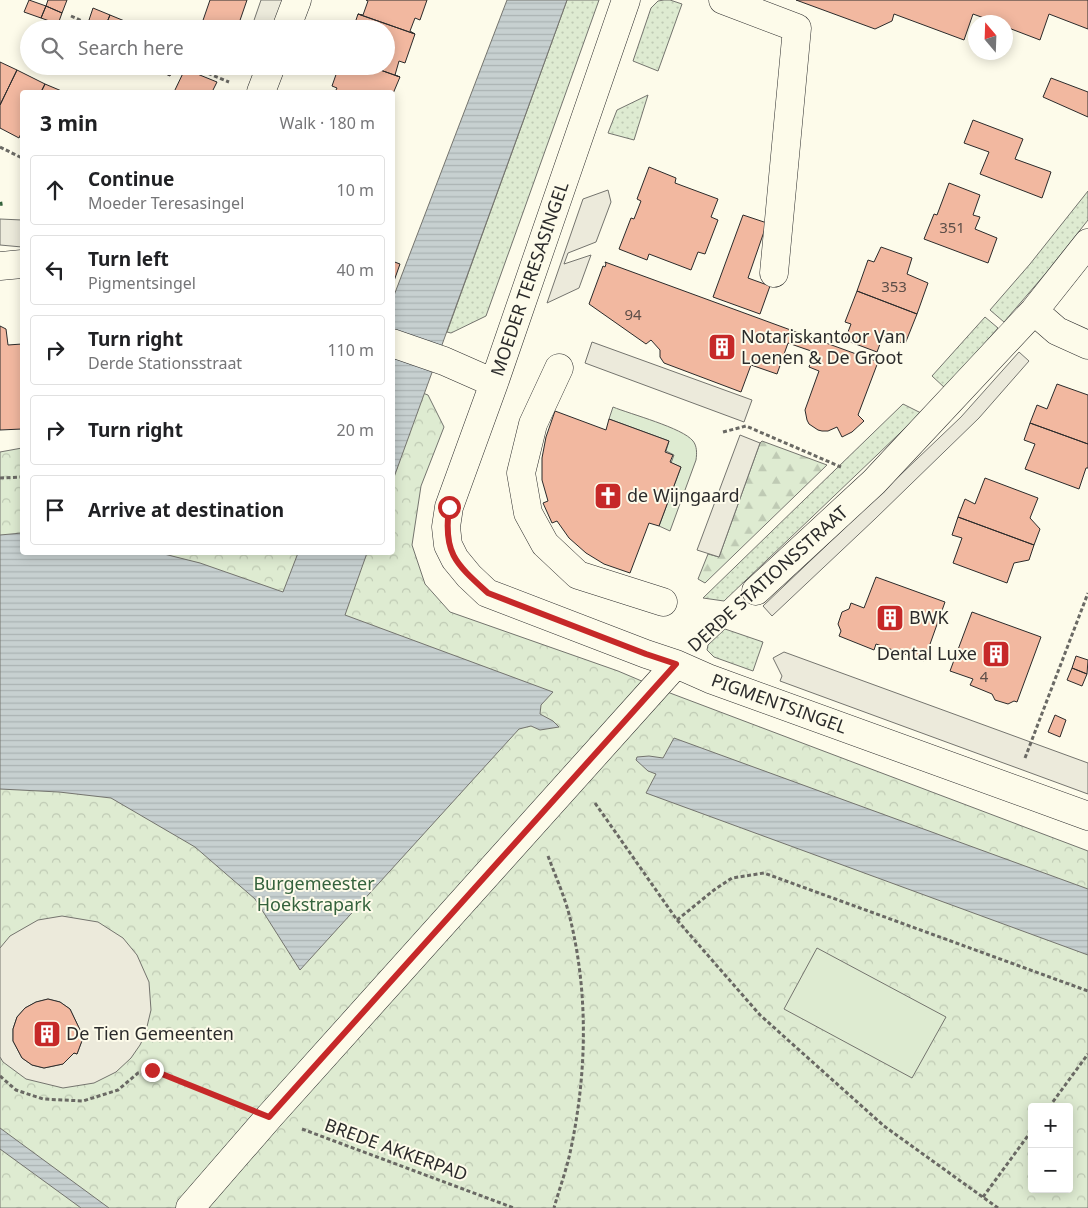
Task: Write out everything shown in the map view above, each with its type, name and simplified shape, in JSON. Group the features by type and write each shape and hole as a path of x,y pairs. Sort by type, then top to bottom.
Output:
{"street":[{"path":"289,20 297,0"},
{"name":"MOEDER TERESASINGEL","path":"455,559 448,545 446,527 449,507 494,383 626,0"},
{"path":"723,0 796,28 774,273"},
{"path":"248,89 262,75"},
{"name":"DERDE STATIONSSTRAAT","path":"756,591 874,482 1034,311 1088,243"},
{"path":"0,266 20,264"},
{"path":"1034,311 1057,331 1088,344"},
{"path":"395,344 444,361 494,383"},
{"path":"559,368 533,424 521,473 528,513 545,544 578,575 663,602"},
{"name":"PIGMENTSINGEL","path":"455,559 469,576 488,593 676,664 710,679 1088,816"},
{"name":"DERDE STATIONSSTRAAT","path":"190,1208 269,1117 676,664"}],"path":[{"path":"71,16 80,20"},
{"path":"213,75 248,89"},
{"path":"0,147 20,157"},
{"path":"723,432 746,426 874,482"},
{"path":"0,478 20,477"},
{"name":"DERDE STATIONSSTRAAT","path":"676,664 692,645 743,597 756,591"},
{"path":"1013,789 1088,592"},
{"path":"576,776 677,920 760,1015 884,1126 998,1208"},
{"path":"536,820 569,914 581,991 584,1044 580,1094 570,1154 554,1208"},
{"path":"677,920 732,878 764,874 1088,990"},
{"path":"1052,1103 1088,1054"},
{"name":"BREDE AKKERPAD","path":"0,1076 16,1090 43,1099 83,1101 118,1090 138,1073 152,1070 269,1117 514,1208"},
{"path":"982,1197 1028,1135"}],"green space":[{"path":"567,0 599,0 486,316 451,333 447,332"},
{"path":"664,0 682,4 658,71 633,61 651,8 658,1"},
{"path":"648,95 634,140 608,133 617,110"},
{"path":"1088,191 1088,220 1004,322 990,310 1030,264"},
{"path":"985,317 998,328 945,388 932,376"},
{"name":"Burgemeester Hoekstrapark","path":"395,383 428,395 444,427 421,486 412,545 425,584 450,612 618,671 670,693 1088,851 1088,1208 0,1208 0,452 20,448 20,555 395,555"},
{"path":"903,404 921,413 724,601 703,598"},
{"path":"613,407 679,431 694,443 696,460 670,531 659,526 681,467 671,463 674,455 666,451 669,441 609,419"},
{"path":"762,441 827,465 705,583 698,579 708,554 719,557"},
{"path":"725,629 763,642 753,671 714,657 707,650 708,645"},
{"path":"817,948 946,1017 912,1078 784,1009"}],"shaded area":[{"path":"261,0 286,0 279,20 254,20"},
{"path":"507,0 567,0 395,474 395,293"},
{"path":"608,190 611,202 596,242 568,253 564,264 591,255 579,288 547,303 583,199"},
{"path":"0,219 20,220 20,247 0,245"},
{"path":"592,342 752,400 744,422 585,363"},
{"path":"1019,352 1029,361 979,418 772,616 763,606 961,417"},
{"path":"740,435 760,443 719,557 697,550"},
{"path":"20,533 20,555 168,555 200,563 283,592 297,555 366,555 345,615 553,692 541,705 540,714 553,721 559,727 540,730 531,726 519,729 300,970 255,899 195,847 111,798 59,792 0,789 0,535"},
{"path":"784,652 1088,763 1088,794 780,681 782,676 773,658"},
{"path":"674,738 1088,889 1088,955 646,793 656,774 648,771 636,760 637,757 663,758"},
{"path":"62,916 98,922 123,938 137,955 149,982 151,1010 145,1035 140,1045 131,1058 116,1072 94,1083 63,1088 26,1079 3,1062 0,1057 0,948 10,936 38,920","holes":["48,999 60,1002 70,1009 81,1032 80,1036 83,1038 77,1054 74,1053 63,1064 44,1068 32,1065 22,1058 13,1041 13,1029 17,1017 25,1008 36,1002"]},
{"path":"0,1128 109,1208 81,1208 0,1149"}],"building":[{"path":"29,0 46,6 41,18 24,12"},
{"path":"48,0 67,0 62,13 46,6"},
{"path":"210,0 247,0 240,20 203,20"},
{"path":"366,0 427,0 420,20 415,18 410,31 415,34 395,27 395,20 375,20 358,14 363,15 368,1"},
{"path":"796,0 1088,0 1088,29 1049,14 1040,40 1013,30 1013,15 968,15 968,28 964,40 894,14 892,21 875,29"},
{"path":"46,6 62,13 59,20 41,18"},
{"path":"93,8 110,15 108,20 89,20"},
{"path":"358,14 375,20 356,20"},
{"path":"110,15 122,20 108,20"},
{"path":"395,27 415,34 405,63 399,61 395,75"},
{"path":"0,62 17,70 0,105"},
{"path":"17,70 20,72 20,75 27,75 45,84 42,90 20,90 19,138 0,128 0,105"},
{"path":"182,75 200,75 217,82 213,90 175,90"},
{"path":"336,75 394,75 400,77 395,90 336,90 337,88 332,86"},
{"path":"1051,78 1088,92 1088,117 1043,97"},
{"path":"45,84 59,90 42,90"},
{"path":"973,120 1023,139 1015,159 1051,172 1042,198 980,174 989,152 964,143"},
{"path":"649,167 676,178 675,183 718,199 711,217 718,220 705,254 698,252 691,270 649,254 647,260 619,249 631,218 634,219 641,201 637,199"},
{"path":"949,183 980,195 973,215 980,217 975,229 997,238 988,263 924,239 934,214 937,215"},
{"path":"743,215 767,223 748,278 770,286 760,314 713,297"},
{"path":"881,247 912,258 907,274 928,283 917,314 857,291 868,260 874,262"},
{"path":"395,262 400,264 395,278"},
{"name":"Notariskantoor Van Loenen & De Groot","path":"605,262 878,362 858,415 864,421 852,432 842,437 837,427 828,431 822,431 809,424 805,410 819,371 809,367 814,352 788,343 777,374 751,365 741,392 664,363 660,357 660,350 651,340 646,344 589,304 603,266 605,267"},
{"path":"857,291 917,314 905,344 883,336 877,352 845,340 851,324 845,322"},
{"path":"0,326 6,329 8,345 20,344 20,429 0,430"},
{"path":"1057,384 1088,395 1088,444 1030,423 1037,405 1047,409"},
{"name":"de Wijngaard","path":"555,411 606,430 609,419 669,441 665,452 673,455 670,462 681,467 659,526 649,523 630,573 604,564 586,553 569,538 557,521 552,523 543,503 548,501 542,480 542,458 546,437"},
{"path":"1030,423 1088,444 1088,468 1086,468 1079,489 1025,469 1035,444 1024,440"},
{"path":"985,478 1038,498 1030,518 1040,529 1034,545 958,517 965,499 975,504"},
{"path":"958,517 1034,545 1029,560 1014,563 1007,583 953,563 962,538 952,535"},
{"name":"BWK","path":"876,577 945,602 924,661 876,644 874,650 839,636 841,631 838,624 842,612 849,609 851,603 864,608"},
{"name":"Dental Luxe","path":"972,612 1041,637 1017,702 1014,701 1008,704 995,700 992,694 970,685 973,679 950,671"},
{"path":"1076,656 1088,660 1087,674 1072,668"},
{"path":"1072,668 1087,674 1082,686 1067,680"},
{"path":"1055,715 1066,720 1060,737 1048,732"},
{"name":"De Tien Gemeenten","path":"48,999 60,1002 70,1009 81,1032 80,1036 83,1038 77,1054 74,1053 63,1064 44,1068 32,1065 22,1058 13,1041 13,1029 17,1017 25,1008 36,1002"}],"hedge":[{"path":"0,204 6,203"}],"place":[{"name":"Notariskantoor Van Loenen & De Groot","path":"722,347"},
{"name":"de Wijngaard","path":"608,496"},
{"name":"BWK","path":"890,618"},
{"name":"Dental Luxe","path":"996,654"},
{"name":"De Tien Gemeenten","path":"47,1034"}],"route":[{"path":"152,1070 269,1117 676,664 488,593 469,576 455,559 448,545 446,527 449,507"}]}
